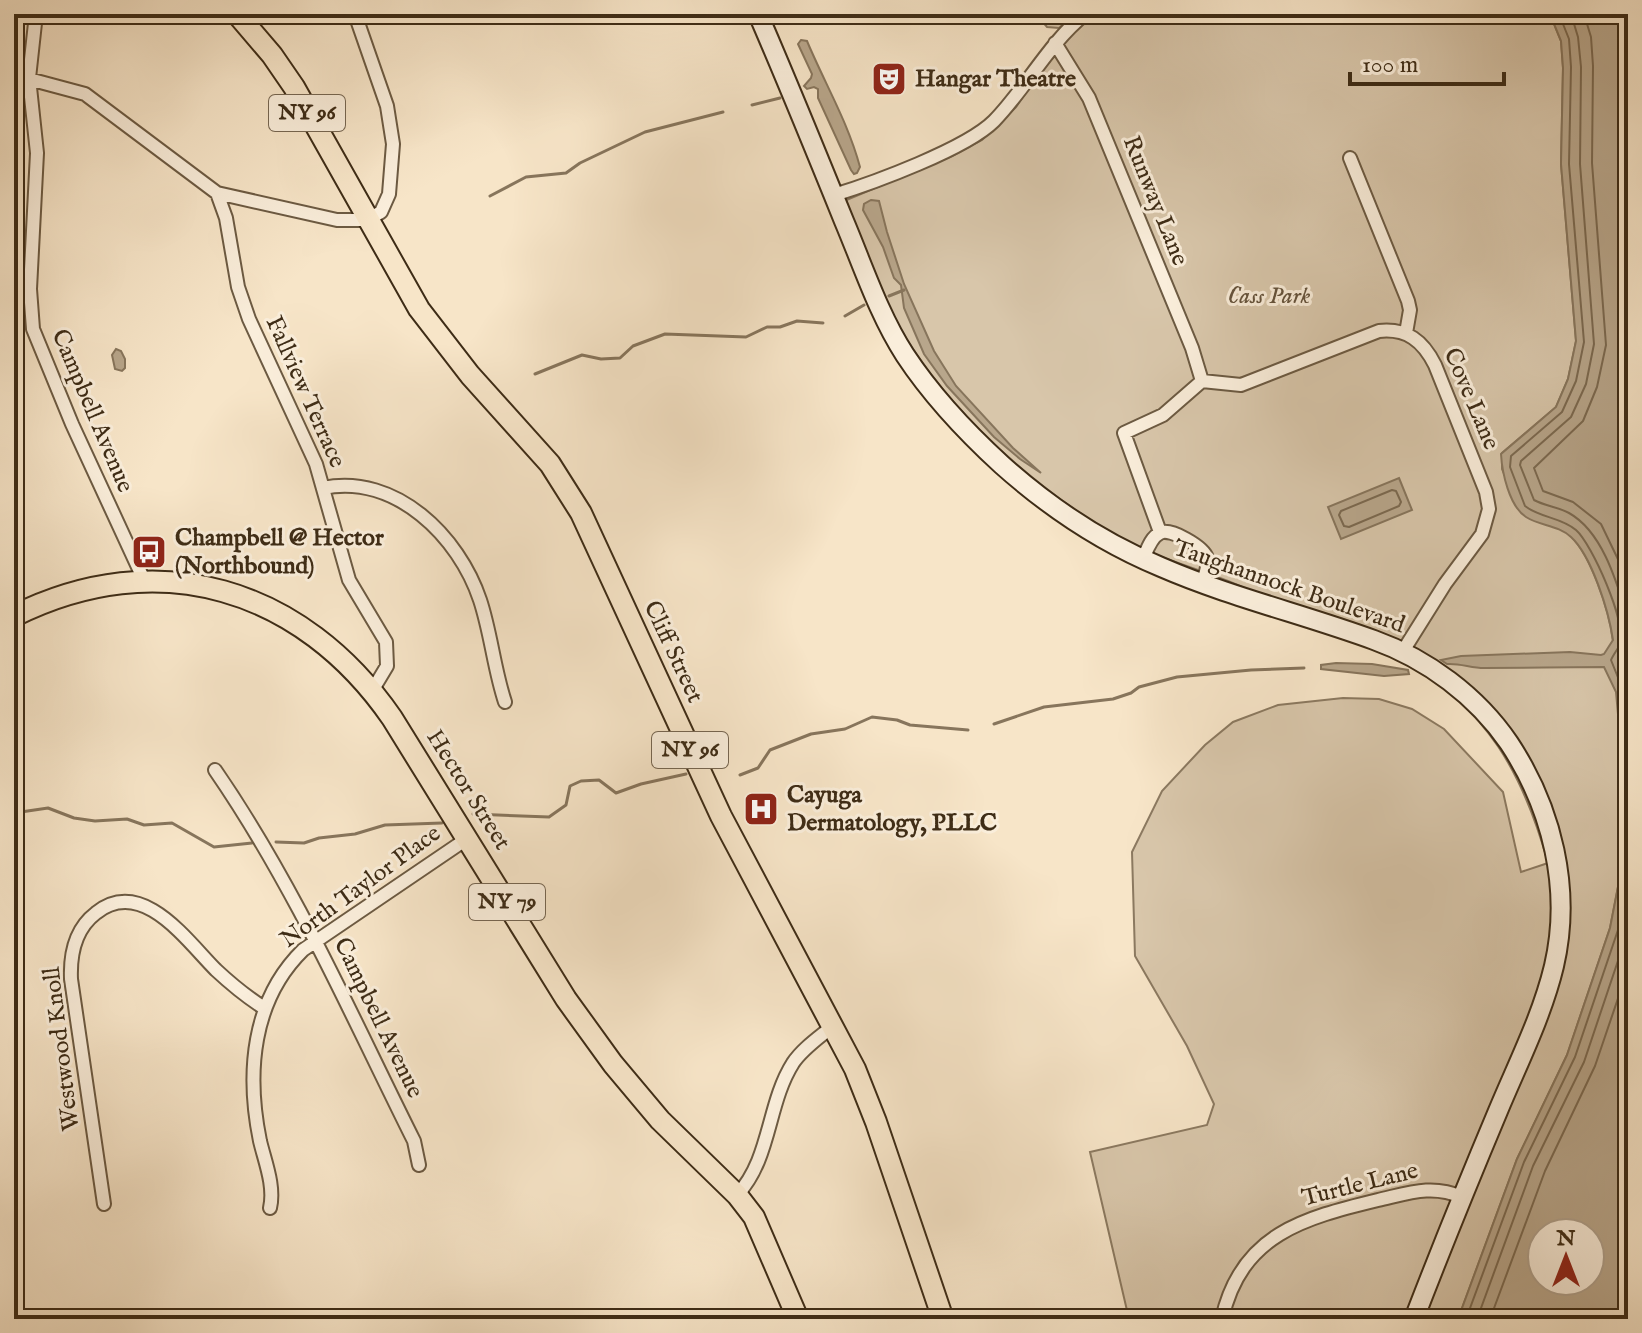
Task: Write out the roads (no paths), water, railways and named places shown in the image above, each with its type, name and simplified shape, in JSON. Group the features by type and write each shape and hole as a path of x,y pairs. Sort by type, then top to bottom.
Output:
{"main road":[{"name":"NY 96","path":"237,14 294,87 367,220"},
{"name":"Taughannock Boulevard","path":"758,14 892,332 903,352 943,405 974,438 1038,495 1105,540 1143,559 1202,583 1403,651 1463,693 1504,737 1518,758 1541,805 1554,848 1559,879 1559,936 1549,982 1414,1319"},
{"name":"Cliff Street","path":"367,220 419,309 446,346 543,455 575,503 718,810 834,1025 876,1122 943,1319"},
{"name":"Hector Street","path":"14,616 66,593 113,583 144,580 219,590 264,606 319,640 347,663 372,691 468,838 566,999 614,1066 660,1120 737,1195 754,1217 798,1319"}],"street":[{"name":"Campbell Avenue","path":"36,14 29,78 37,153 30,279 33,329 55,385 144,580"},
{"path":"14,75 76,90 91,98 217,193 337,220 367,220 381,212 389,194 393,144 387,106 355,14"},
{"path":"834,195 949,149 978,134 996,119 1055,43 1085,14"},
{"name":"Runway Lane","path":"1055,43 1089,98 1192,348 1202,381"},
{"path":"1160,532 1124,433 1163,415 1202,381 1241,385 1379,331 1406,333 1410,310 1408,301 1350,158"},
{"name":"Fallview Terrace","path":"217,193 226,218 238,287 249,319 311,452 349,580 386,642 387,666 372,691"},
{"name":"Cove Lane","path":"1403,651 1445,584 1482,534 1489,509 1486,492 1435,365 1423,345 1406,333"},
{"path":"323,488 346,486 379,492 411,507 441,533 466,568 479,599 505,702"},
{"path":"1143,559 1160,532 1169,531 1200,547 1207,555 1202,583"},
{"name":"Campbell Avenue","path":"215,770 254,827 316,941 414,1141 419,1165"},
{"name":"North Taylor Place","path":"270,1208 272,1190 260,1139 254,1090 256,1037 264,1008 281,975 297,956 316,941 468,838"},
{"name":"Westwood Knoll","path":"104,1204 70,965 75,941 87,921 96,912 114,904 124,902 147,907 168,921 219,972 264,1008"},
{"path":"737,1195 751,1178 759,1160 794,1062 834,1025"},
{"name":"Turtle Lane","path":"1222,1319 1239,1276 1263,1247 1287,1228 1326,1212 1413,1192 1439,1189 1462,1197"}],"water":[{"path":"1550,14 1628,14 1628,1319 1458,1319 1517,1159 1567,1055 1610,928 1625,851 1625,792 1616,692 1604,667 1484,668 1447,664 1441,660 1461,656 1570,652 1601,655 1613,640 1608,615 1586,557 1566,533 1531,520 1520,512 1508,488 1501,454 1556,407 1568,379 1576,341 1561,164 1561,41"},
{"path":"801,40 807,41 843,119 860,167 857,173 851,170 818,98 818,89 804,86 812,74 798,44"},
{"path":"871,200 879,201 904,284 934,351 956,386 1013,448 1041,473 994,437 947,386 924,354 904,308 901,285 894,278 883,247 863,210 864,204"},
{"path":"116,349 125,359 122,371 115,369 112,355"},
{"path":"1399,478 1412,510 1341,539 1328,507"},
{"path":"1372,664 1408,670 1409,674 1384,676 1321,669 1321,665"}],"waterway":[{"path":"752,105 780,98"},
{"path":"490,196 526,177 566,173 580,163 645,132 723,112"},
{"path":"889,296 904,290"},
{"path":"845,316 864,305"},
{"path":"535,374 582,355 601,359 620,358 633,346 665,334 746,337 767,327 780,327 797,321 823,323"},
{"path":"994,724 1044,707 1113,699 1139,687 1177,677 1304,668"},
{"path":"740,775 758,768 770,750 811,734 845,729 872,717 910,725 968,730"},
{"path":"473,814 549,817 566,805 570,786 581,781 599,780 616,793 686,774"},
{"path":"14,813 48,808 74,818 95,821 127,819 144,825 172,823 214,847 252,843"},
{"path":"276,842 304,843 385,825 442,823"}],"place":[{"name":"Hangar Theatre","path":"889,79"},
{"name":"Champbell @ Hector (Northbound)","path":"149,552"},
{"name":"Cayuga Dermatology, PLLC","path":"761,809"}],"park label":[{"name":"Cass Park","path":"1269,296"}]}
